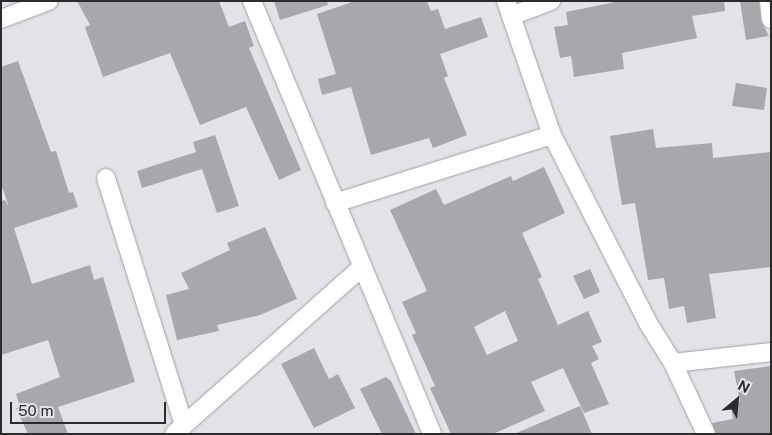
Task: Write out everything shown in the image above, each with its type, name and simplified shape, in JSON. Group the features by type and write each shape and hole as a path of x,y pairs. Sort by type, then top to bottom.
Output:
{"street":[{"path":"1,19 48,1"},
{"path":"252,1 361,268 432,434"},
{"path":"551,1 508,9 552,135 648,324 673,362 706,434"},
{"path":"769,1 771,19"},
{"path":"335,203 552,135"},
{"path":"106,178 179,429 361,268"},
{"path":"673,362 771,352"}],"building":[{"path":"77,1 219,1 229,27 245,21 254,46 249,48 301,170 279,180 246,107 200,125 170,53 103,77 85,27 90,25"},
{"path":"274,1 327,1 328,5 280,20"},
{"path":"355,1 427,1 431,11 438,9 445,29 481,17 488,37 440,54 448,76 444,78 467,135 433,148 429,138 371,155 351,87 322,95 318,79 336,74 317,14"},
{"path":"620,1 724,1 725,11 692,16 697,38 622,53 624,69 574,77 571,56 560,58 554,27 568,25 566,12"},
{"path":"740,1 759,1 761,21 769,36 746,40"},
{"path":"18,61 51,152 56,151 69,193 73,192 78,207 14,228 32,284 90,265 94,280 103,277 135,382 58,407 68,434 28,434 16,408 20,407 16,394 60,377 48,340 1,355 1,201 5,200 9,207 1,184 1,67"},
{"path":"736,83 767,88 764,110 732,106"},
{"path":"653,129 656,148 712,143 713,158 771,152 771,267 709,274 716,318 687,323 684,306 669,309 664,278 648,280 635,203 622,205 610,136"},
{"path":"215,135 239,206 217,213 202,169 142,188 137,171 196,152 193,142"},
{"path":"544,167 565,213 522,233 542,277 538,279 558,325 588,311 602,342 592,346 599,359 591,363 609,404 584,413 563,368 531,382 545,411 493,434 451,434 430,388 435,386 412,335 416,333 402,302 427,291 390,210 436,189 444,205 511,176 513,181","holes":["505,311 518,341 487,355 474,327"]},
{"path":"265,227 297,299 260,315 217,325 219,331 177,340 166,295 189,289 181,273 230,250 227,243"},
{"path":"590,269 600,292 584,299 573,276"},
{"path":"314,348 329,379 338,374 355,408 314,428 281,364"},
{"path":"771,366 771,434 716,434 712,423 733,419 730,403 740,401 734,371"},
{"path":"386,377 391,381 416,434 382,434 360,389"},
{"path":"580,406 592,434 514,434"}]}
